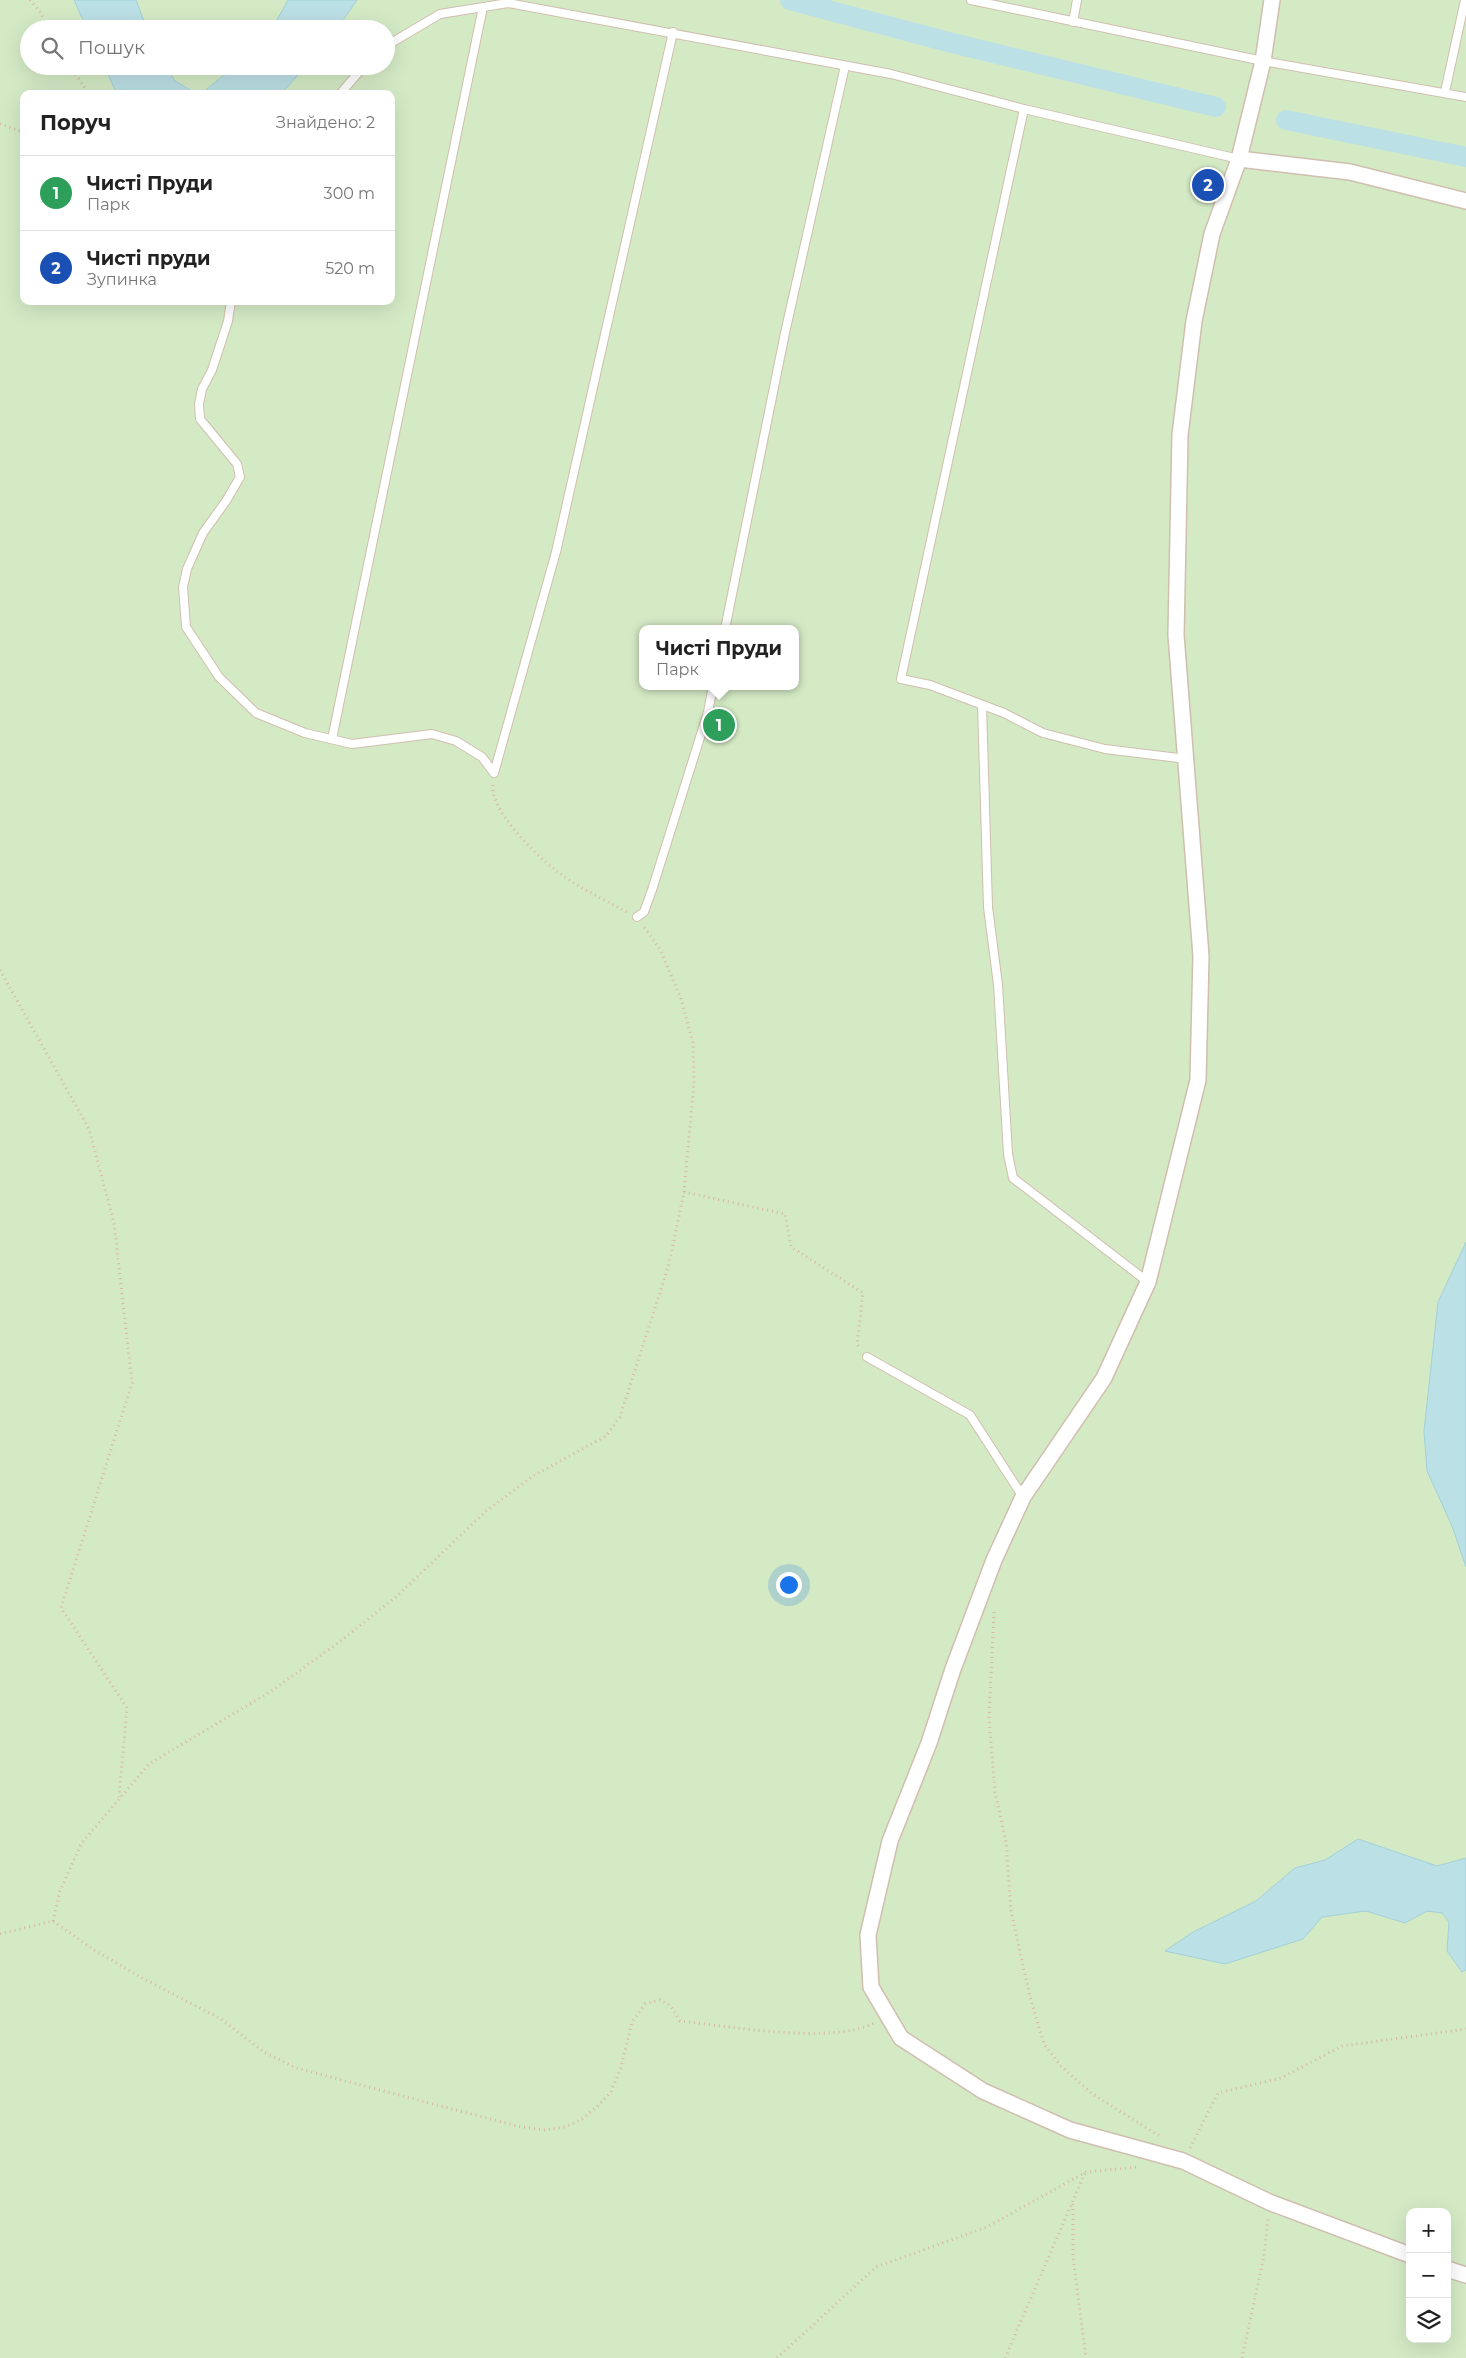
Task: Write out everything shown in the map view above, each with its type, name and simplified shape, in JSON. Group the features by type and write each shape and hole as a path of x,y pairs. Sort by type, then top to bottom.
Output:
{"street":[{"path":"1272,0 1263,62 1239,159 1212,234 1194,321 1180,434 1176,635 1201,956 1198,1080 1148,1282 1104,1378 1023,1497 994,1560 953,1669 929,1743 890,1841 868,1935 871,1987 901,2038 983,2091 1070,2130 1183,2161 1269,2202 1406,2253"},
{"path":"1239,159 1350,172 1466,201"},
{"path":"1451,2270 1466,2276"}],"lane":[{"path":"971,0 1263,62 1466,97"},
{"path":"1074,22 1077,0"},
{"path":"1445,92 1465,0"},
{"path":"395,41 440,14 508,3 673,32 891,74 1024,109 1239,159"},
{"path":"332,739 483,7"},
{"path":"494,773 556,552 673,32"},
{"path":"726,625 785,333 845,66"},
{"path":"343,90 356,75"},
{"path":"1024,109 901,679 930,685 1004,713 1044,733 1105,749 1187,759"},
{"path":"230,305 228,321 212,370 202,389 198,404 200,419 237,464 240,477 203,534 187,569 183,587 186,627 219,677 256,713 287,726 352,744 432,734 456,741 482,757 494,773"},
{"path":"637,917 644,912 652,890 708,712 712,690"},
{"path":"982,705 988,907 998,985 1008,1154 1013,1178 1148,1282"},
{"path":"867,1357 970,1416 1023,1497"}],"path":[{"path":"30,0 41,13 44,20"},
{"path":"76,75 87,90"},
{"path":"0,124 20,131"},
{"path":"53,1921 60,1890 81,1844 149,1764 273,1690 342,1640 397,1596 486,1511 533,1476 606,1436 620,1417 669,1264 684,1192 694,1083 693,1043 681,1000 660,949 637,917 554,870 527,844 505,817 492,792 494,773"},
{"path":"0,970 89,1129 114,1223 132,1383 61,1608 127,1708 119,1797"},
{"path":"684,1192 785,1214 791,1247 863,1293 857,1344 867,1357"},
{"path":"994,1608 989,1718 995,1792 1006,1842 1011,1911 1030,2001 1044,2044 1061,2066 1091,2093 1158,2133 1164,2140"},
{"path":"0,1934 53,1921 94,1950 144,1979 221,2019 264,2052 296,2068 517,2126 543,2130 565,2127 582,2119 611,2092 621,2067 632,2022 645,2004 660,2000 671,2006 680,2021 746,2029 830,2034 854,2031 887,2015"},
{"path":"1183,2161 1218,2093 1281,2078 1342,2046 1466,2029"},
{"path":"778,2358 876,2267 987,2227 1086,2172 1144,2166"},
{"path":"1005,2358 1086,2172"},
{"path":"1073,2201 1073,2257 1086,2358"},
{"path":"1242,2358 1264,2256 1268,2218"}],"green space":[{"path":"0,0 74,0 83,20 20,20 20,75 108,75 115,90 20,90 20,305 395,305 395,90 285,90 298,75 395,75 395,20 343,20 357,0 1466,0 1466,1242 1438,1302 1424,1431 1466,1567 1466,1858 1437,1866 1358,1839 1325,1860 1295,1868 1256,1901 1193,1932 1166,1951 1225,1964 1303,1939 1322,1917 1366,1911 1405,1923 1427,1911 1442,1913 1449,1922 1447,1951 1461,1971 1466,1970 1466,2358 0,2358"},
{"path":"136,0 288,0 277,20 144,20"},
{"path":"171,75 224,75 206,90 193,90 175,81"}],"water":[{"path":"74,0 136,0 144,20 83,20"},
{"path":"288,0 357,0 343,20 277,20"},
{"path":"108,75 171,75 175,81 191,90 115,90"},
{"path":"224,75 298,75 285,90 206,90"},
{"path":"1466,1242 1466,1567 1452,1526 1427,1471 1424,1431 1438,1302"},
{"path":"1358,1839 1437,1866 1466,1858 1466,1970 1462,1972 1447,1951 1449,1922 1442,1913 1427,1911 1405,1923 1366,1911 1322,1917 1303,1939 1225,1964 1165,1951 1193,1932 1256,1901 1295,1868 1325,1860"}],"waterway":[{"path":"790,0 952,43 1216,107"},
{"path":"1286,120 1466,157"}],"place":[{"name":"Чисті пруди","path":"1208,185"},
{"name":"Чисті Пруди","path":"719,725"}]}
